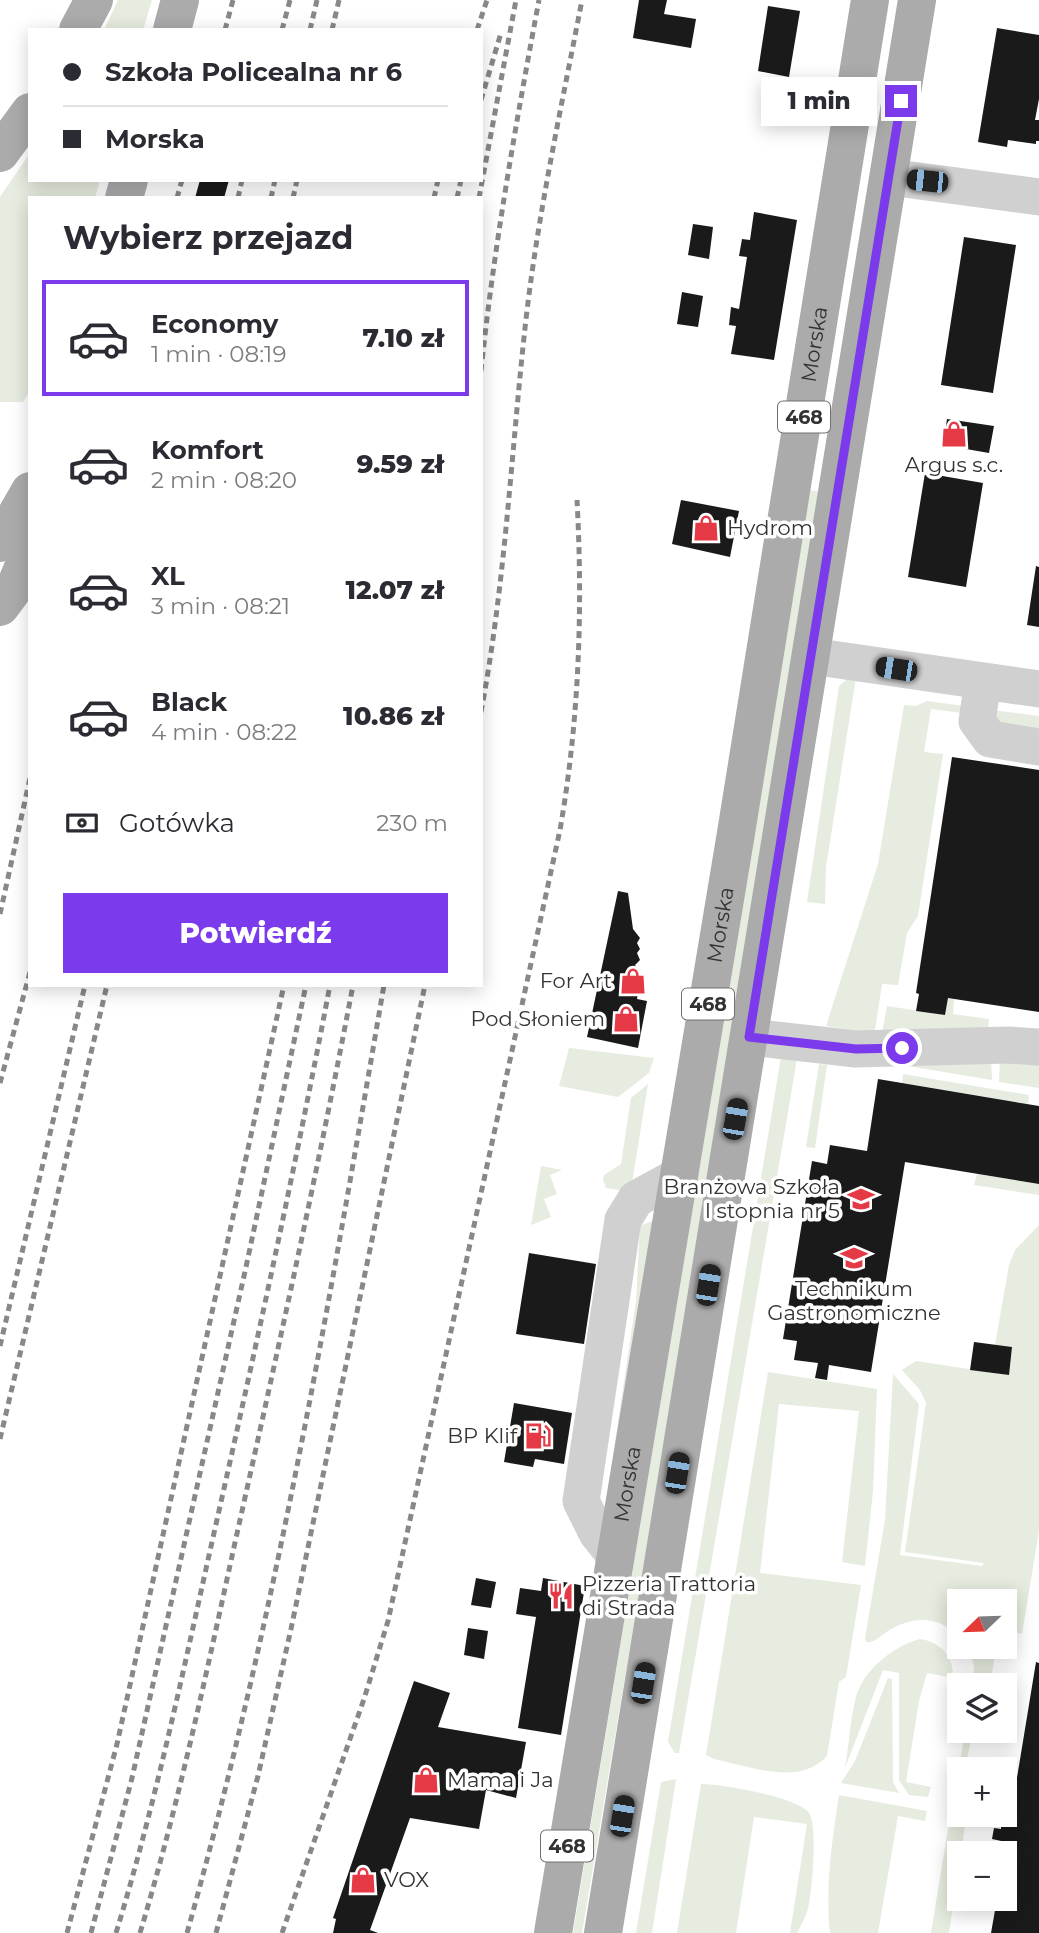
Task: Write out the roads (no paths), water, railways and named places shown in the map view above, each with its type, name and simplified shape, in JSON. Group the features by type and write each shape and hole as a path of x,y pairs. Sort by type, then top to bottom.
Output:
{"main road":[{"path":"79,28 94,0"},
{"path":"173,28 180,0"},
{"name":"Morska","path":"553,1933 680,1175 870,0"},
{"name":"468","path":"603,1933 918,0"},
{"path":"0,153 28,115"},
{"path":"0,543 28,494"},
{"path":"0,607 15,587 28,556"}],"street":[{"path":"889,177 1039,197"},
{"path":"811,656 1039,689"},
{"path":"983,682 977,721 990,739 1039,747"},
{"path":"749,1037 856,1049 1008,1045 1039,1047"}],"railway":[{"path":"226,28 233,0"},
{"path":"283,28 290,0"},
{"path":"310,28 317,0"},
{"path":"332,28 339,0"},
{"path":"478,28 487,0"},
{"path":"483,177 516,0"},
{"path":"483,352 499,231 539,0"},
{"path":"483,700 502,568 530,287 550,164 582,0"},
{"path":"483,93 501,33"},
{"path":"178,196 181,182"},
{"path":"238,196 242,182"},
{"path":"271,196 275,182"},
{"path":"293,196 297,182"},
{"path":"434,196 438,182"},
{"path":"457,196 461,182"},
{"path":"479,196 482,182"},
{"path":"282,1933 364,1699 388,1621 560,830 572,748 578,665 580,583 577,500"},
{"path":"0,914 28,787"},
{"path":"0,1083 28,979"},
{"path":"0,1346 85,987"},
{"path":"0,1439 107,987"},
{"path":"67,1933 117,1744 284,987"},
{"path":"91,1933 132,1778 306,987"},
{"path":"116,1933 157,1784 180,1684 274,1260 330,987"},
{"path":"140,1933 180,1786 203,1687 297,1262 353,987"},
{"path":"187,1933 218,1816 274,1580 321,1343 384,987"},
{"path":"216,1933 258,1776 291,1629 425,987"}],"place":[{"name":"Argus s.c.","path":"954,434"},
{"name":"Hydrom","path":"706,528"},
{"name":"For Art","path":"633,981"},
{"name":"Pod Słoniem","path":"626,1019"},
{"name":"Branżowa Szkoła I stopnia nr 5","path":"861,1199"},
{"name":"Technikum Gastronomiczne","path":"854,1258"},
{"name":"BP Klif","path":"538,1436"},
{"name":"Pizzeria Trattoria di Strada","path":"561,1596"},
{"name":"Mama i Ja","path":"426,1780"},
{"name":"VOX","path":"363,1880"}]}
